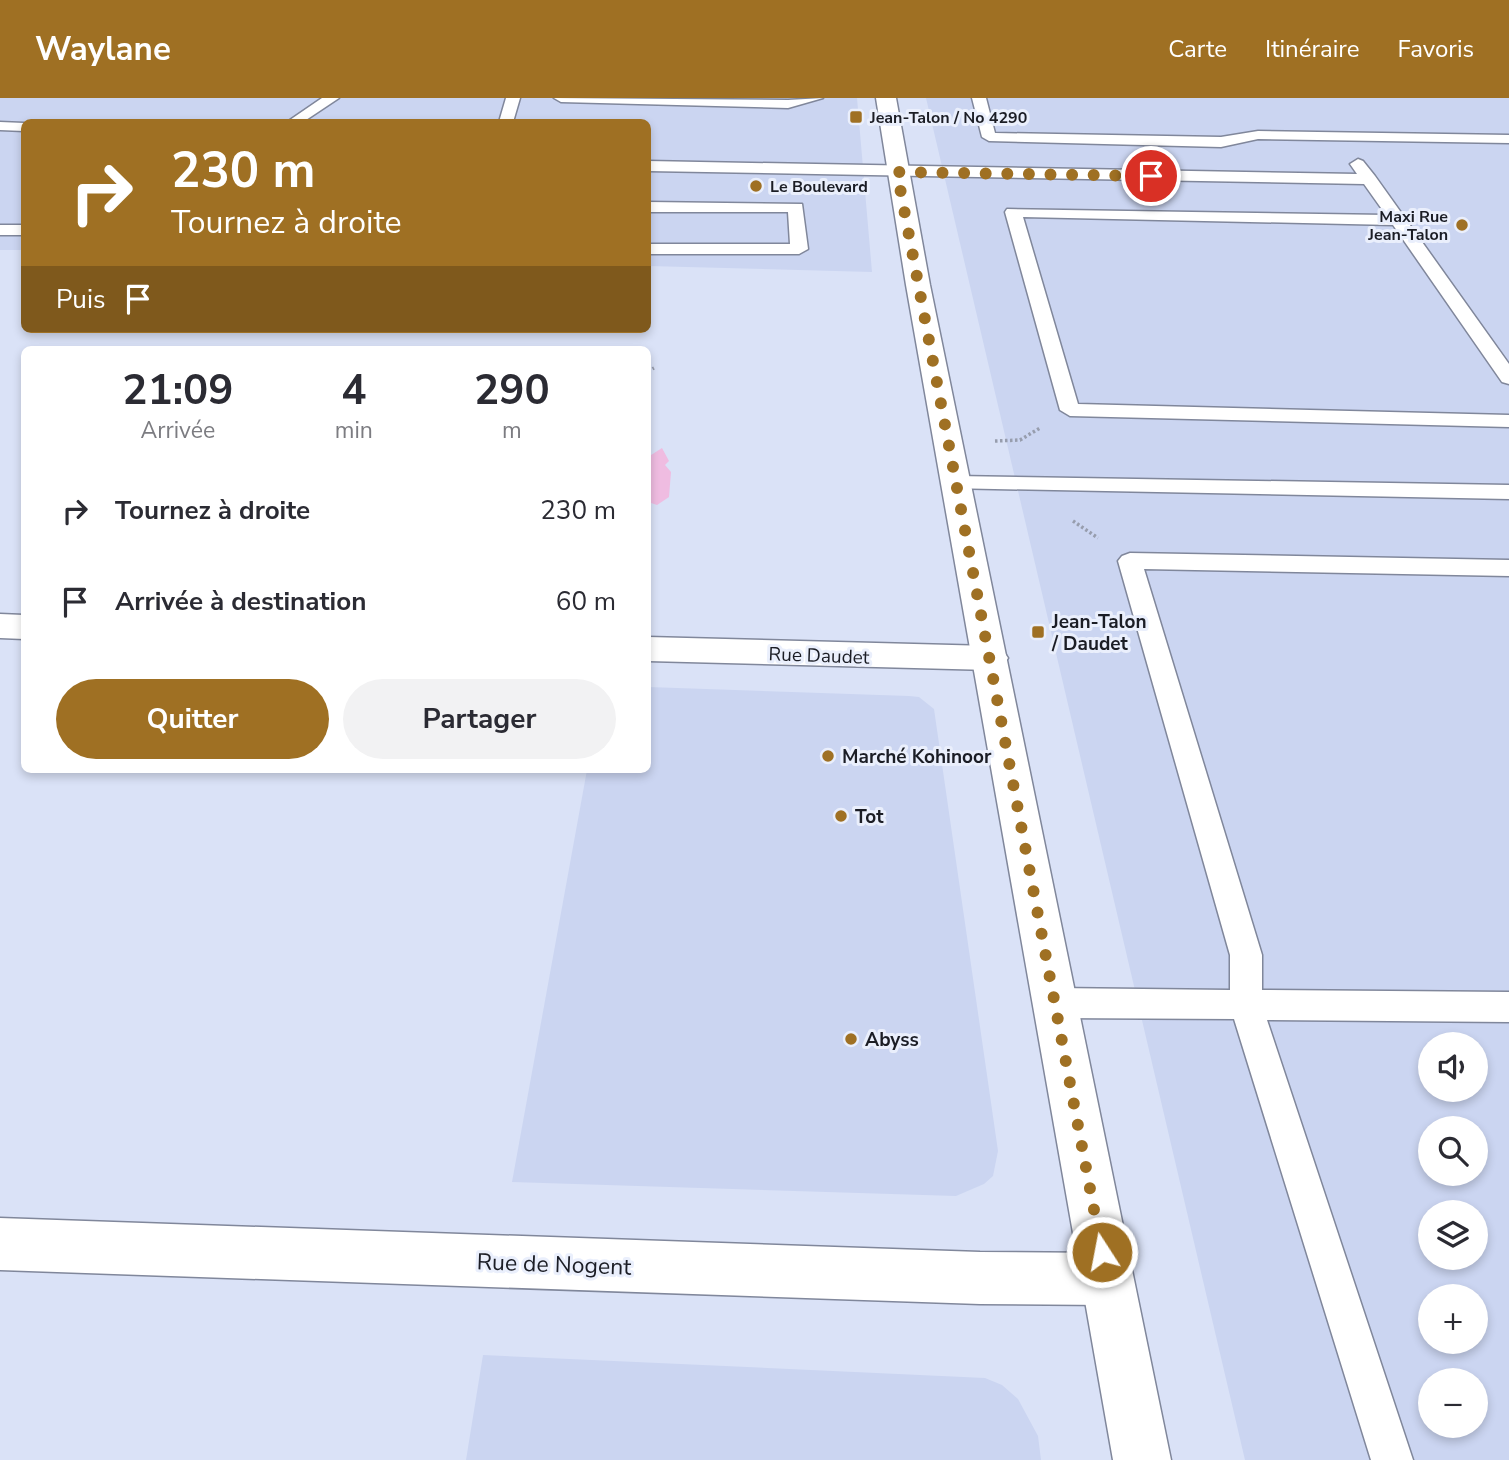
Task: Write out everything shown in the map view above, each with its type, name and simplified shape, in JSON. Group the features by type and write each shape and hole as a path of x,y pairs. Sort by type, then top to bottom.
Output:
{"main road":[{"path":"886,98 897,172 955,483 1142,1460"},
{"path":"0,626 21,627"},
{"name":"Rue Daudet","path":"651,649 908,658 990,658"},
{"name":"Rue de Nogent","path":"0,1244 980,1279 1107,1279"}],"lane":[{"path":"299,119 332,98"},
{"path":"507,119 513,98"},
{"path":"561,98 788,104 816,98"},
{"path":"979,98 989,137 1221,142 1258,135 1509,139"},
{"path":"0,126 21,127"},
{"path":"1338,136 1509,378"},
{"path":"651,166 1369,179"},
{"path":"651,207 796,207 799,250 651,249"},
{"path":"1398,220 1013,212 1070,410 1509,421"},
{"path":"0,230 21,230"},
{"path":"955,483 1509,492"},
{"path":"1392,1460 1297,1172 1246,1005 1246,955 1130,561 1509,568"},
{"path":"1055,1003 1509,1007"}],"path":[{"path":"995,441 1020,440 1070,410"},
{"path":"1066,516 1130,561"}],"shaded area":[{"name":"Le Boulevard","path":"0,98 857,98 872,272 651,266 651,119 21,119 21,250 0,250"},
{"path":"926,98 1509,98 1509,1460 1245,1460"},
{"path":"662,448 669,461 665,465 671,472 669,497 657,505 651,503 651,455"},
{"path":"651,687 909,696 919,697 934,709 998,1151 993,1176 984,1184 956,1196 512,1182 586,773 651,773"},
{"path":"483,1355 985,1378 1002,1385 1018,1399 1038,1436 1041,1460 466,1460"}],"place":[{"name":"Jean-Talon / No 4290","path":"856,117"},
{"name":"Le Boulevard","path":"756,186"},
{"name":"Maxi Rue Jean-Talon","path":"1462,225"},
{"name":"Jean-Talon / Daudet","path":"1038,632"},
{"name":"Marché Kohinoor","path":"828,756"},
{"name":"Tot","path":"841,816"},
{"name":"Abyss","path":"851,1039"}],"route":[{"path":"1102,1252 897,172 1151,176"}]}
